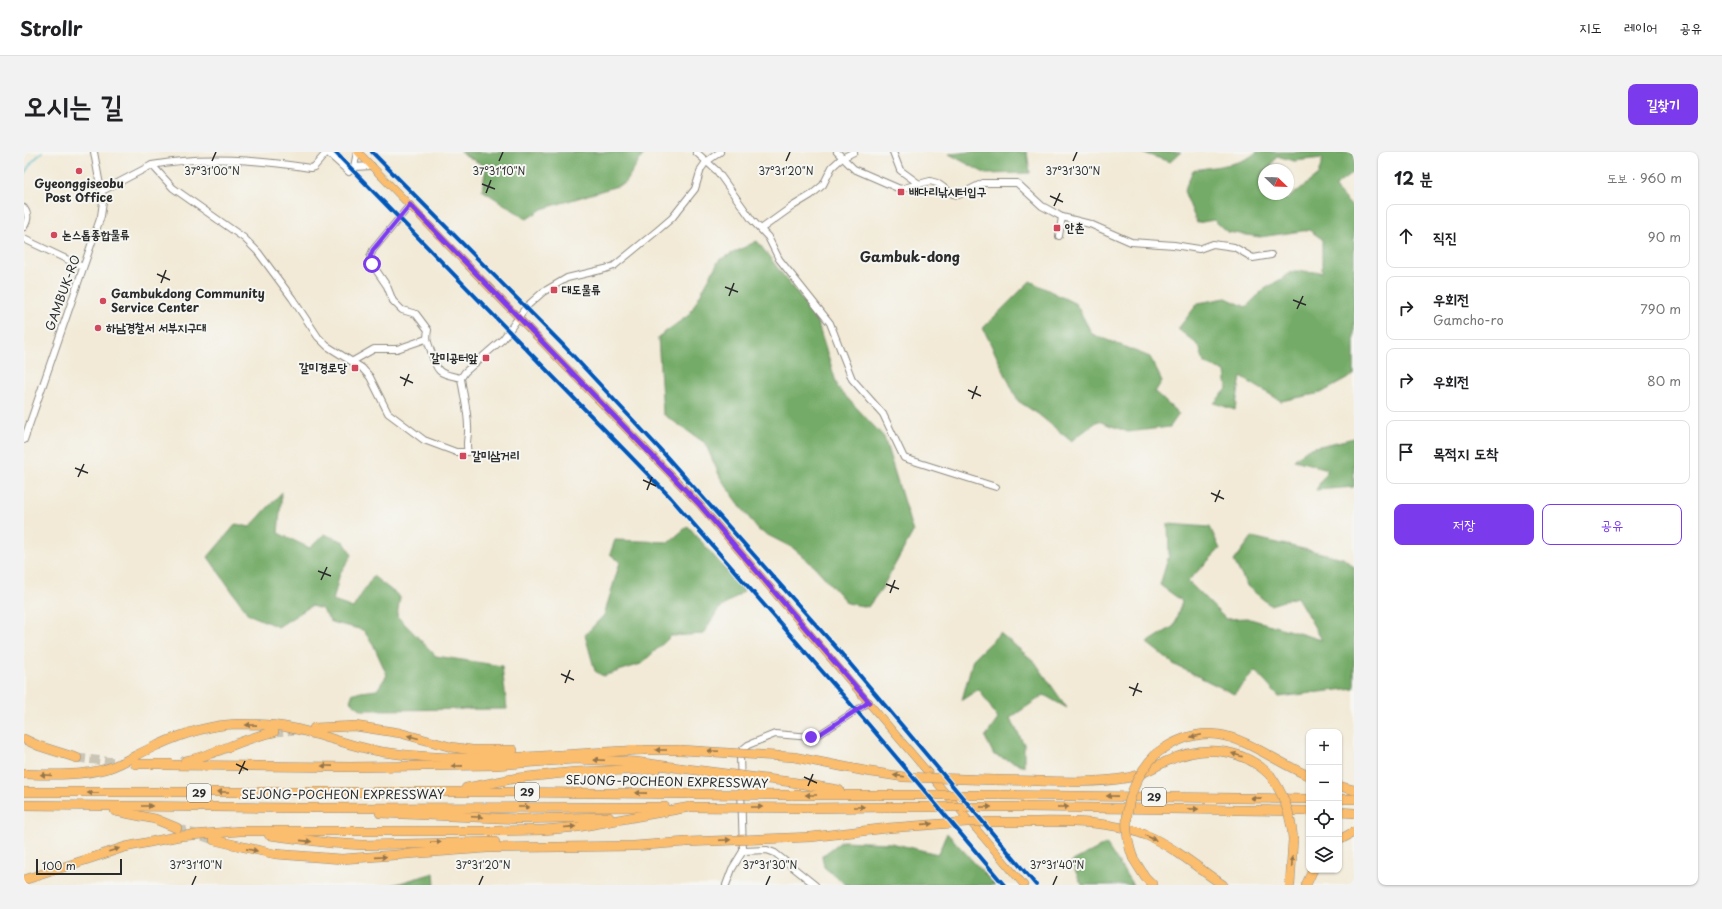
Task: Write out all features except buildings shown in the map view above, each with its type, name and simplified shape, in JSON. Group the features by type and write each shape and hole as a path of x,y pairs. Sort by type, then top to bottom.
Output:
{"highway":[{"path":"24,774 54,776 95,771 123,762 159,744 189,733 203,729 236,724 290,728 383,752 444,757 483,757 642,750"},
{"path":"314,728 349,726 376,729 452,747 472,750 681,750 794,757 904,777 994,780 1096,781 1127,778 1183,755 1212,750 1224,751 1246,758 1270,775 1284,801 1291,821 1293,839 1290,885"},
{"path":"165,765 196,759 245,740 274,732"},
{"path":"1153,885 1145,877 1133,858 1126,833 1129,799 1142,772 1157,753 1172,744 1191,737 1221,734 1244,742 1306,774"},
{"path":"24,739 45,748 77,758"},
{"path":"135,764 350,767 496,765 575,759 636,762 791,782 864,795"},
{"path":"446,792 517,778 546,775 680,768"},
{"path":"1342,787 1354,790"},
{"name":"SEJONG-POCHEON EXPRESSWAY","path":"24,792 446,792 999,795 1306,799"},
{"path":"1342,799 1354,799"},
{"name":"SEJONG-POCHEON EXPRESSWAY","path":"24,805 299,808 1024,807 1306,811"},
{"path":"84,806 134,814 155,819 177,828"},
{"path":"24,880 125,847 180,836 240,831 529,830 578,827 690,807"},
{"path":"299,808 388,814 518,819 639,816"},
{"path":"1342,812 1354,812"},
{"path":"240,831 298,840 362,845 436,842 584,843 686,842 811,838 888,828 967,822 1089,823 1120,827 1139,832 1174,850 1223,885"},
{"path":"1342,838 1354,832"},
{"path":"214,840 275,854 342,859 487,848 634,846 686,842"},
{"path":"1306,885 1312,873"}],"main road":[{"path":"358,152 520,317 699,504 1024,885"}],"street":[{"name":"GAMBUK-RO","path":"24,440 101,216 103,202 102,191 94,152"},
{"path":"102,191 152,166 166,162 229,159 276,163 310,168 314,167 327,152 349,172 354,167 358,152"},
{"path":"696,152 718,171 752,220 768,237 779,259 830,323 852,379 883,414 904,458 996,487"},
{"path":"461,378 482,356 503,339 526,307 542,292 567,278 614,266 672,218 695,189 706,162 720,152"},
{"path":"836,152 854,169 894,188 905,189 930,181 937,183 953,194 959,195 983,183 1016,183 1042,206 1062,217 1090,224 1131,242 1174,245 1198,249 1212,244 1234,247 1253,258 1271,255"},
{"path":"760,229 811,195 823,185 832,167 842,158 854,152"},
{"path":"893,152 900,170 919,184"},
{"path":"152,166 173,188 244,238 258,252 292,298 318,337 326,346 353,361 362,368 370,378 388,413 424,440 460,453 468,452 466,446 468,428 461,378"},
{"path":"354,167 372,166"},
{"path":"410,205 373,250 370,257 372,264 387,286 393,301 402,310 416,314 428,330 426,339 435,366 444,374 461,378"},
{"path":"24,208 27,212 28,220 24,227"},
{"path":"1059,236 1062,217"},
{"path":"24,239 84,267"},
{"path":"353,361 374,349 398,349 426,339"},
{"path":"726,885 732,869 743,852 740,756 743,749 748,744 775,734 811,737 820,734 869,702"},
{"path":"743,852 767,850 775,853 815,885"}],"green space":[{"path":"460,152 645,152 624,184 542,209 527,219 482,190 486,167"},
{"path":"971,152 1027,152 1030,173 986,174 949,154"},
{"path":"1140,152 1181,152 1170,162"},
{"path":"1256,152 1354,152 1354,172 1334,187 1354,209 1354,375 1321,393 1281,401 1241,377 1235,410 1214,403 1227,389 1225,372 1204,363 1199,346 1178,329 1198,303 1226,298 1246,307 1263,290 1294,271 1322,272 1322,239 1309,230 1260,237 1227,232 1214,220 1197,223 1184,191 1193,170 1227,165 1244,160"},
{"path":"757,241 816,318 838,388 884,437 913,532 882,588 868,607 847,603 815,567 793,548 758,530 721,479 705,443 663,414 658,337 689,315 719,260"},
{"path":"1030,281 1076,304 1092,334 1150,357 1162,381 1155,392 1179,414 1170,427 1128,432 1098,421 1071,441 1038,414 1018,401 983,328"},
{"path":"1354,438 1354,487 1316,490 1328,469 1294,460 1307,449"},
{"path":"282,492 278,533 310,548 324,534 344,542 352,555 340,573 333,601 353,608 373,576 400,597 397,616 436,656 502,666 507,709 362,710 350,701 353,693 377,690 387,675 373,644 363,630 331,622 322,609 311,606 278,627 248,614 208,557 236,524 250,527"},
{"path":"1168,524 1210,527 1220,549 1188,581 1226,619 1247,618 1322,640 1297,597 1270,605 1247,586 1234,561 1252,537 1343,558 1354,567 1354,688 1279,697 1255,671 1234,694 1175,665 1147,643 1174,626 1182,601 1160,585 1169,555"},
{"path":"688,526 744,591 718,610 703,634 671,636 641,664 603,676 595,671 585,635 604,615 620,562 610,554 615,540 669,542"},
{"path":"1000,633 1035,662 1067,708 1044,695 1010,718 1024,744 1024,766 994,755 985,737 998,719 979,689 962,700 973,659"},
{"path":"947,833 995,885 846,885 824,867 822,856 842,841 891,843 938,854"},
{"path":"1106,844 1133,885 1082,885 1071,862"},
{"path":"434,873 435,885 393,885"}],"waterway":[{"path":"24,174 32,162 42,152"}],"tunnel":[{"path":"274,732 295,730"},
{"path":"77,758 124,763"},
{"path":"177,828 214,840"}],"cycle path":[{"path":"335,152 670,497 869,725 1004,885"},
{"path":"372,152 564,346 658,447 841,653 1036,885"}],"place":[{"name":"Gyeonggiseobu Post Office","path":"79,171"},
{"name":"배다리낚시터입구","path":"901,192"},
{"name":"안촌","path":"1057,228"},
{"name":"논스톱종합물류","path":"54,235"},
{"name":"대도물류","path":"554,290"},
{"name":"Gambukdong Community Service Center","path":"103,301"},
{"name":"하남경찰서 서부지구대","path":"98,328"},
{"name":"갈미공터앞","path":"486,358"},
{"name":"갈미경로당","path":"355,368"},
{"name":"갈미삼거리","path":"463,456"}],"district":[{"name":"Gambuk-dong","path":"910,257"}],"route":[{"path":"372,264 370,257 373,250 410,205 612,412 699,504 803,627 869,702 820,734 811,737"}]}
